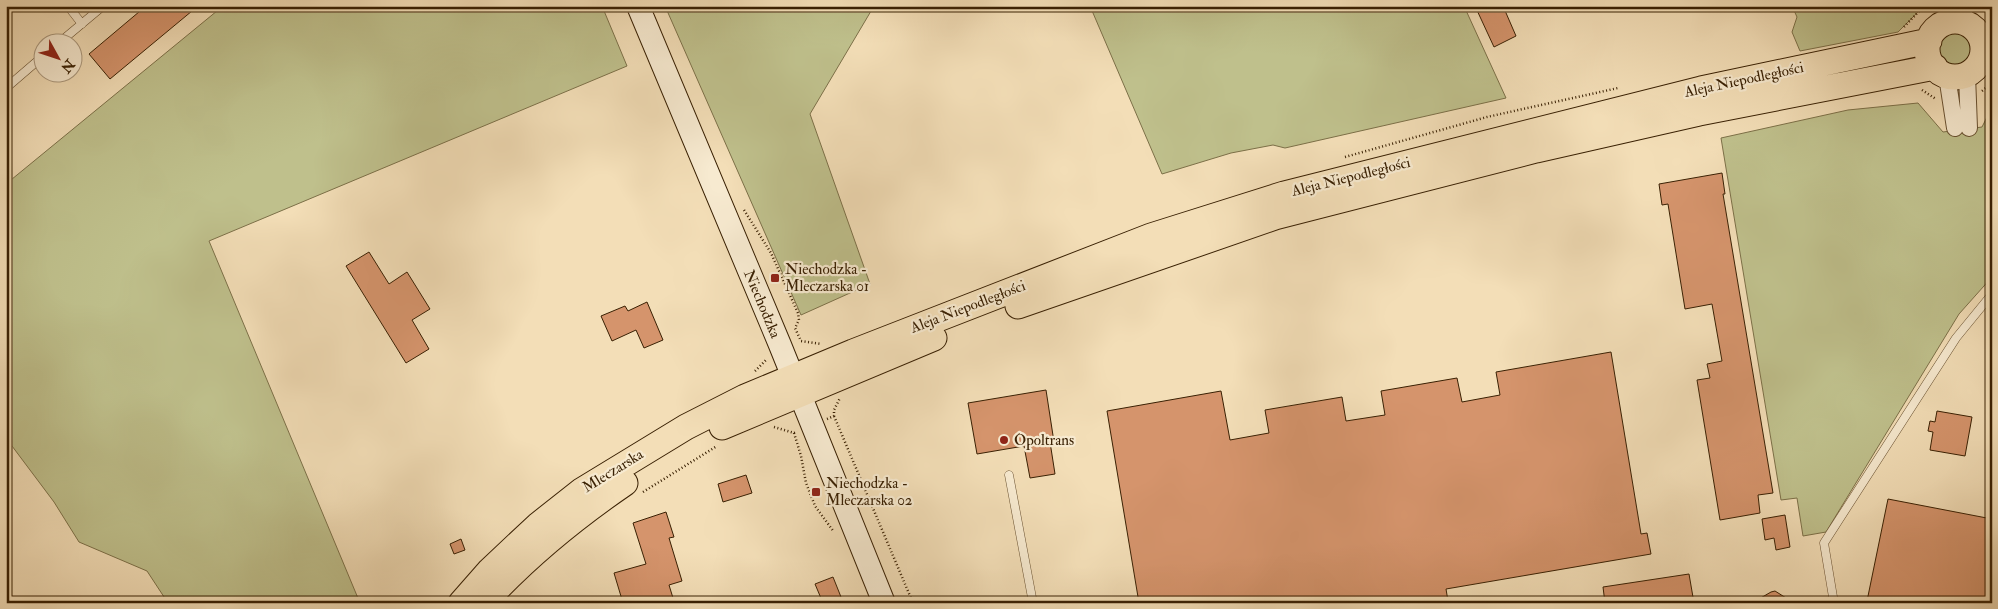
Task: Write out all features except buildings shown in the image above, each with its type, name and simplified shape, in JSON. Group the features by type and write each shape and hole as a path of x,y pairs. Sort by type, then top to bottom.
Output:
{"main road":[{"path":"1966,20 1982,38 1983,47 1964,66 1929,58 1929,41 1933,32 1939,26 1966,20"},
{"name":"Aleja Niepodległości","path":"796,386 853,352 1151,236 1284,194 1700,89 1929,41"},
{"name":"Aleja Niepodległości","path":"796,386 1063,289 1275,217 1536,150 1708,112 1964,66"},
{"name":"Mleczarska","path":"461,603 490,570 524,538 581,491 686,427 745,397 796,386"},
{"name":"Mleczarska","path":"484,603 551,539 593,505 637,474 695,440 753,413 796,386"}],"street":[{"name":"Niechodzka","path":"638,6 884,603"},
{"path":"1962,128 1964,66"}],"lane":[{"path":"68,6 82,24"},
{"path":"72,32 103,6"},
{"path":"6,88 32,66"},
{"path":"1834,603 1824,543 1956,338 1992,294"},
{"path":"1009,475 1033,603"}],"path":[{"path":"1984,6 1992,9"},
{"path":"834,416 913,603"},
{"path":"794,434 801,456 806,483 815,506 836,534"}],"green space":[{"path":"223,6 602,6 627,66 209,241 360,603 168,603 147,571 79,542 54,502 6,438 6,184"},
{"path":"665,6 874,6 810,114 870,284 801,315"},
{"path":"1090,6 1464,6 1506,98 1285,148 1273,145 1231,153 1162,174"},
{"path":"1792,6 1924,6 1898,32 1800,51 1792,32 1797,17"},
{"path":"1956,32 1968,37 1973,49 1968,61 1956,66 1944,61 1939,49 1944,37"},
{"path":"1918,103 1943,132 1982,127 1992,107 1992,277 1959,314 1826,532 1803,536 1797,498 1781,500 1721,138 1848,110"}],"place":[{"name":"Niechodzka - Mleczarska 01","path":"775,278"},
{"name":"Opoltrans","path":"1004,440"},
{"name":"Niechodzka - Mleczarska 02","path":"816,492"}]}
